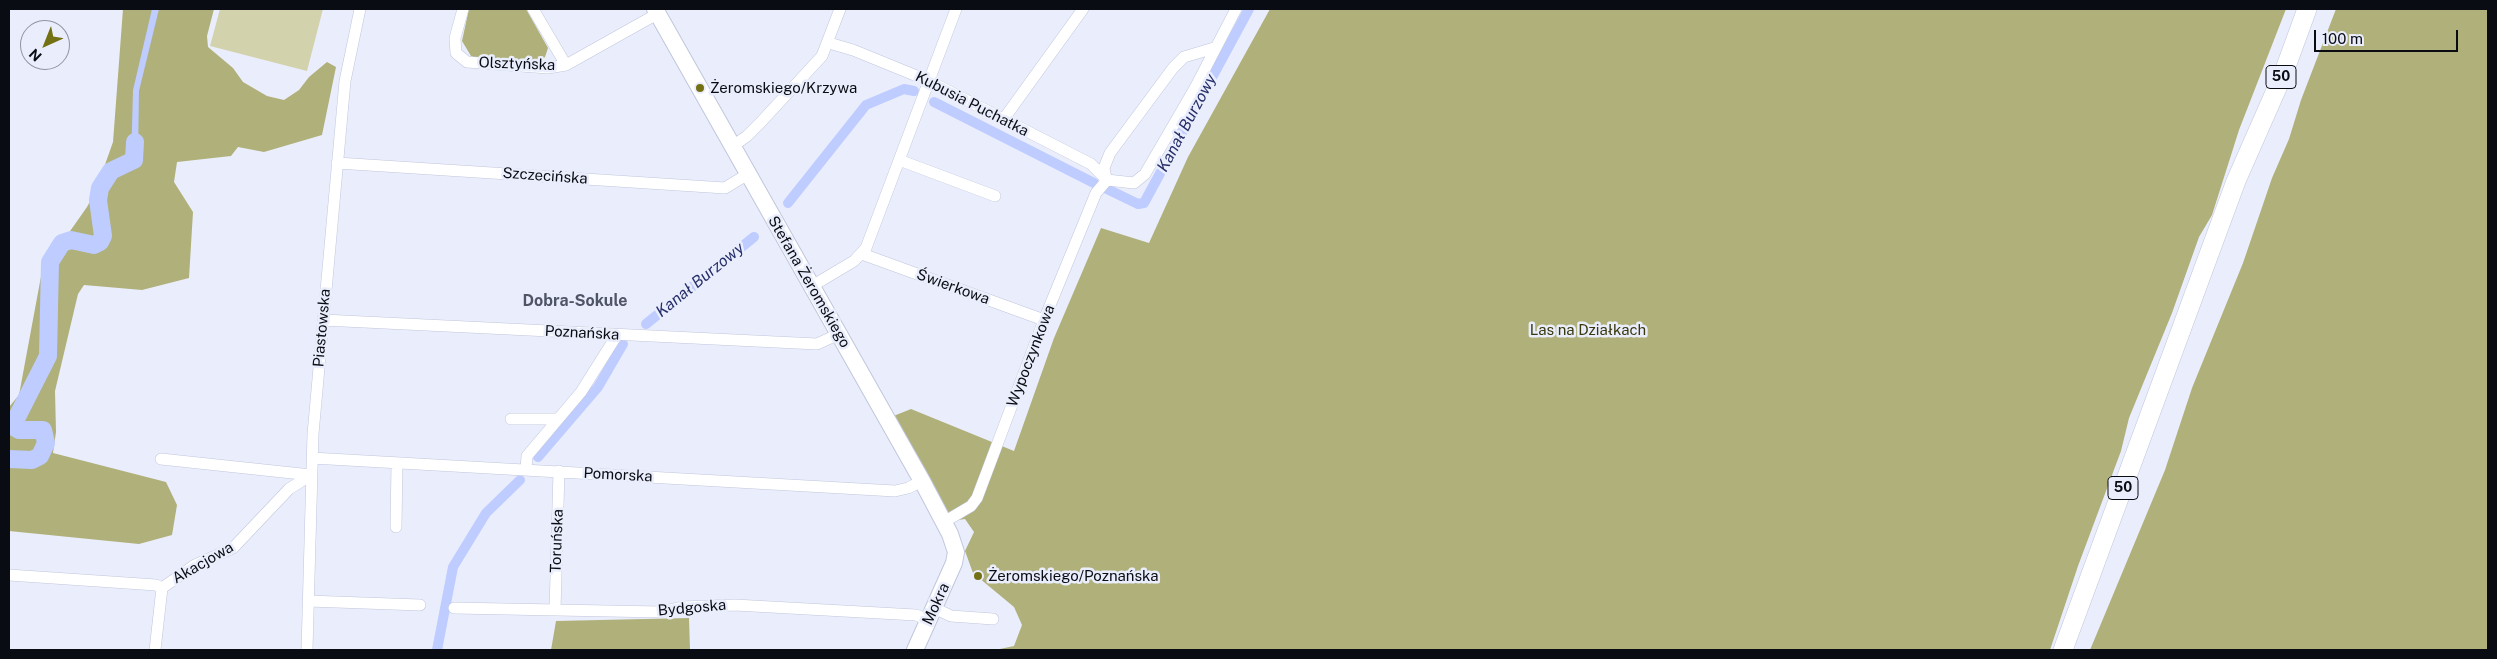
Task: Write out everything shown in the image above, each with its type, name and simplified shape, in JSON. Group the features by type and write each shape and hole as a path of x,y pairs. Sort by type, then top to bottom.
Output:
{"main road":[{"name":"50","path":"2251,143 2261,99 2295,9"},
{"name":"50","path":"2063,650 2251,143 2284,72 2307,9"}],"street":[{"name":"Piastowska","path":"308,650 311,475 323,320 345,81 360,9"},
{"name":"Olsztyńska","path":"463,9 455,38 456,53 467,62 548,68 566,65 656,11"},
{"name":"Olsztyńska","path":"533,9 566,65"},
{"path":"733,146 747,136 822,56 829,43 840,9"},
{"path":"812,286 862,254 956,9"},
{"path":"1003,120 1083,9"},
{"path":"1214,48 1184,57 1173,68 1110,153 1104,168 1107,180 1134,183 1145,174 1195,88 1214,48 1236,9"},
{"name":"Stefana Żeromskiego","path":"656,11 922,481 944,522 954,546 956,558"},
{"name":"Kubusia Puchatka","path":"829,43 853,50 929,81 1091,164 1107,180"},
{"path":"899,160 995,196"},
{"name":"Szczecińska","path":"337,163 725,188 748,174"},
{"name":"Wypoczynkowa","path":"944,522 971,506 977,498 1044,320 1096,193 1107,180"},
{"name":"Świerkowa","path":"862,254 1044,320"},
{"name":"Poznańska","path":"323,320 817,344 839,334"},
{"path":"526,469 527,456 592,377 616,335"},
{"path":"511,419 558,419"},
{"name":"Pomorska","path":"312,458 895,491 908,488 922,481"},
{"path":"161,459 311,475"},
{"path":"396,527 397,462"},
{"name":"Toruńska","path":"555,610 559,471"},
{"name":"Akacjowa","path":"155,650 162,588 195,566 233,548 289,489 311,475"},
{"name":"Mokra","path":"914,650 956,558"},
{"path":"9,575 156,585 162,588"},
{"path":"308,602 420,605"},
{"name":"Bydgoska","path":"454,608 660,612 682,607 735,605 916,615 932,614 993,619"}],"green space":[{"path":"123,9 214,9 207,36 208,47 233,68 243,82 267,96 284,100 299,90 309,77 327,62 336,67 322,135 264,152 238,147 231,156 177,162 174,182 193,212 189,278 142,290 84,285 78,294 55,391 56,432 53,453 166,482 177,505 172,535 139,544 9,531 9,407 19,395 42,271 87,207 96,190 113,142"},
{"path":"220,9 323,9 307,71 210,46"},
{"path":"469,9 526,9 548,48 545,57 539,62 476,58 471,56 462,41"},
{"name":"Las na Działkach","path":"1270,9 2286,9 2239,130 2212,215 2199,237 2172,313 2129,418 2121,451 2078,566 2050,650 995,650 1014,646 1022,625 1014,607 973,573 965,551 974,532 965,519 950,521 891,417 911,409 1014,451 1054,338 1101,228 1149,243 1188,157"},
{"path":"2336,9 2488,9 2488,650 2090,650 2165,470 2192,388 2243,263 2272,178 2289,139 2301,100"},
{"path":"689,618 690,650 551,650 556,621"}],"water":[{"path":"152,9 159,9 139,91 138,158 131,163 133,90"}],"waterway":[{"name":"Kanał Burzowy","path":"1107,189 1138,204 1144,203 1249,9"},
{"name":"Kanał Burzowy","path":"788,203 866,105 904,89 914,91"},
{"name":"Kanał Burzowy","path":"934,102 1094,183"},
{"path":"9,459 32,460 40,456 46,443 43,430 19,430 14,427 15,421 48,356 50,262 62,243 71,240 94,245 100,242 103,236 98,200 100,188 111,171 134,160 135,142"},
{"name":"Kanał Burzowy","path":"646,324 754,237"},
{"name":"Kanał Burzowy","path":"538,457 598,387 623,344"},
{"name":"Kanał Burzowy","path":"437,650 453,567 486,513 520,480"}],"place":[{"name":"Żeromskiego/Krzywa","path":"700,88"},
{"name":"Żeromskiego/Poznańska","path":"978,576"}],"district":[{"name":"Dobra-Sokule","path":"575,301"}]}
